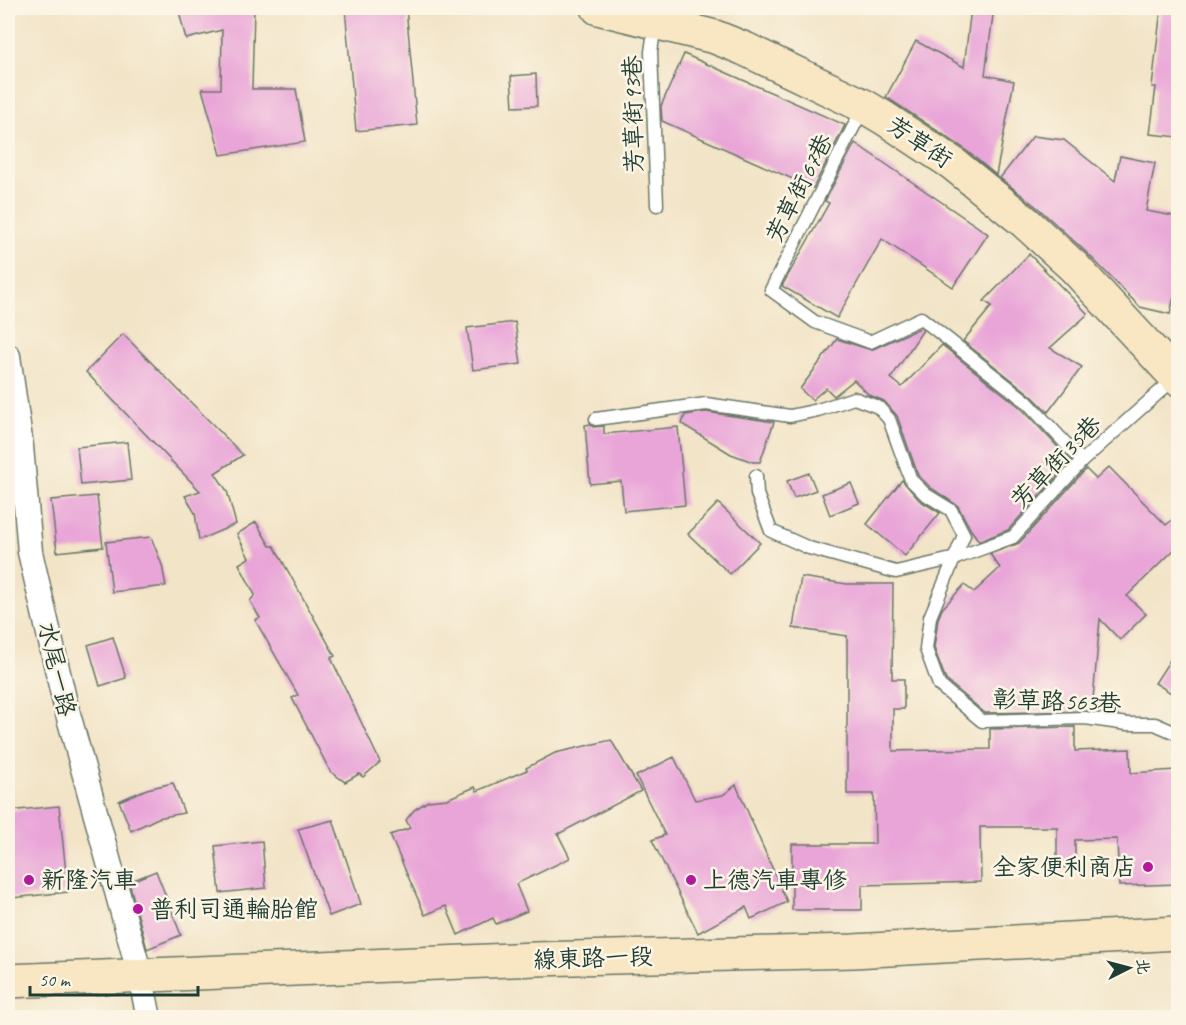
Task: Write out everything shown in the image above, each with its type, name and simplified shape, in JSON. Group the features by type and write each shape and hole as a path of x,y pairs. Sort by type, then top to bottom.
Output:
{"main road":[{"name":"芳草街","path":"598,8 715,37 864,106 952,163 1025,222 1074,267 1177,378"},
{"name":"線東路一段","path":"8,981 535,959 853,951 1179,933"}],"street":[{"name":"水尾一路","path":"8,356 21,446 30,552 65,703 140,975 148,1017"}],"lane":[{"name":"芳草街93巷","path":"655,22 651,51 657,205"},
{"name":"芳草街67巷","path":"864,106 771,290 815,322 870,342 921,318 1027,402 1082,461"},
{"name":"芳草街35巷","path":"756,476 757,494 771,531 809,548 896,572 956,558 1013,537 1082,461 1177,378"},
{"name":"彰草路563巷","path":"596,419 706,405 790,416 818,410 854,398 878,407 890,419 911,480 925,494 951,510 964,536 930,616 926,649 939,685 982,720 1085,718 1126,724 1155,724 1179,734"}],"building":[{"path":"178,8 254,8 252,89 296,89 305,142 221,155 202,89 221,89 222,30 186,39"},
{"path":"345,8 406,8 417,125 356,131"},
{"path":"971,8 994,8 985,75 1014,81 996,175 962,147 886,97 916,41 964,67"},
{"path":"1161,8 1179,8 1179,137 1150,134 1156,87 1152,87"},
{"path":"684,54 845,125 813,188 662,121 661,106"},
{"path":"536,74 537,106 513,107 511,76"},
{"path":"1033,136 1064,140 1115,181 1120,156 1155,163 1146,211 1179,217 1179,274 1170,314 1140,307 1087,253 1038,208 1000,178"},
{"path":"855,143 988,234 953,287 882,239 837,318 782,286 829,203 825,201"},
{"path":"1029,254 1088,314 1050,348 1082,367 1048,412 1032,396 963,341 992,306 984,301"},
{"path":"515,322 521,364 473,370 467,328"},
{"path":"920,328 923,330 891,378 902,387 942,345 1021,408 1071,461 1008,530 979,541 958,506 930,487 918,475 897,416 884,401 869,395 854,380 834,396 826,388 812,400 800,389 837,339 871,350"},
{"path":"123,334 243,455 215,473 227,491 236,524 199,540 195,513 185,496 200,491 86,372"},
{"path":"706,412 774,422 760,462 753,462 731,454 682,424 685,415"},
{"path":"590,424 593,427 604,426 604,434 678,427 685,505 624,511 621,481 590,484 585,425"},
{"path":"127,442 131,480 81,485 77,447"},
{"path":"1109,467 1166,525 1179,514 1179,545 1127,596 1146,614 1120,640 1100,619 1092,711 985,713 946,680 934,648 938,619 942,609 964,585 974,592 1000,568 990,554 1019,543 1086,469 1096,479"},
{"path":"809,473 816,490 794,498 787,481"},
{"path":"902,480 919,500 940,513 905,556 867,524"},
{"path":"851,483 859,503 830,515 822,494"},
{"path":"97,496 103,547 57,552 51,500"},
{"path":"718,503 760,543 730,574 688,534"},
{"path":"256,522 270,546 274,546 335,656 331,658 380,762 363,777 359,774 345,782 330,771 292,698 298,695 255,620 260,618 250,601 255,595 239,564 249,558 237,534"},
{"path":"151,537 162,565 166,586 112,592 106,542"},
{"path":"801,577 847,584 893,584 892,679 904,679 904,709 893,709 893,751 990,749 990,729 1075,727 1075,751 1130,749 1131,773 1176,770 1179,815 1179,884 1119,886 1117,839 1075,840 1075,867 1057,868 1057,827 980,827 981,882 862,885 862,910 792,910 792,844 875,844 874,794 847,794 847,636 793,628"},
{"path":"113,637 126,678 100,686 88,645"},
{"path":"1179,646 1179,698 1155,683"},
{"path":"611,740 641,791 558,834 570,858 516,884 527,911 496,924 493,918 458,935 446,906 425,915 390,835 410,828 406,820 414,810 428,801 447,799 475,787 477,791 527,770 526,768 555,753"},
{"path":"674,757 695,800 723,795 736,785 787,902 751,919 746,907 698,933 652,840 665,835 636,776"},
{"path":"173,783 184,813 158,818 131,831 119,801 147,789"},
{"path":"59,806 68,892 12,898 8,855 8,811"},
{"path":"333,820 361,904 329,916 298,829"},
{"path":"262,841 266,888 220,893 215,846"},
{"path":"156,871 181,935 147,949 129,882"}],"place":[{"name":"全家便利商店","path":"1148,867"},
{"name":"新隆汽車","path":"29,880"},
{"name":"上德汽車專修","path":"691,880"},
{"name":"普利司通輪胎館","path":"138,909"}]}
